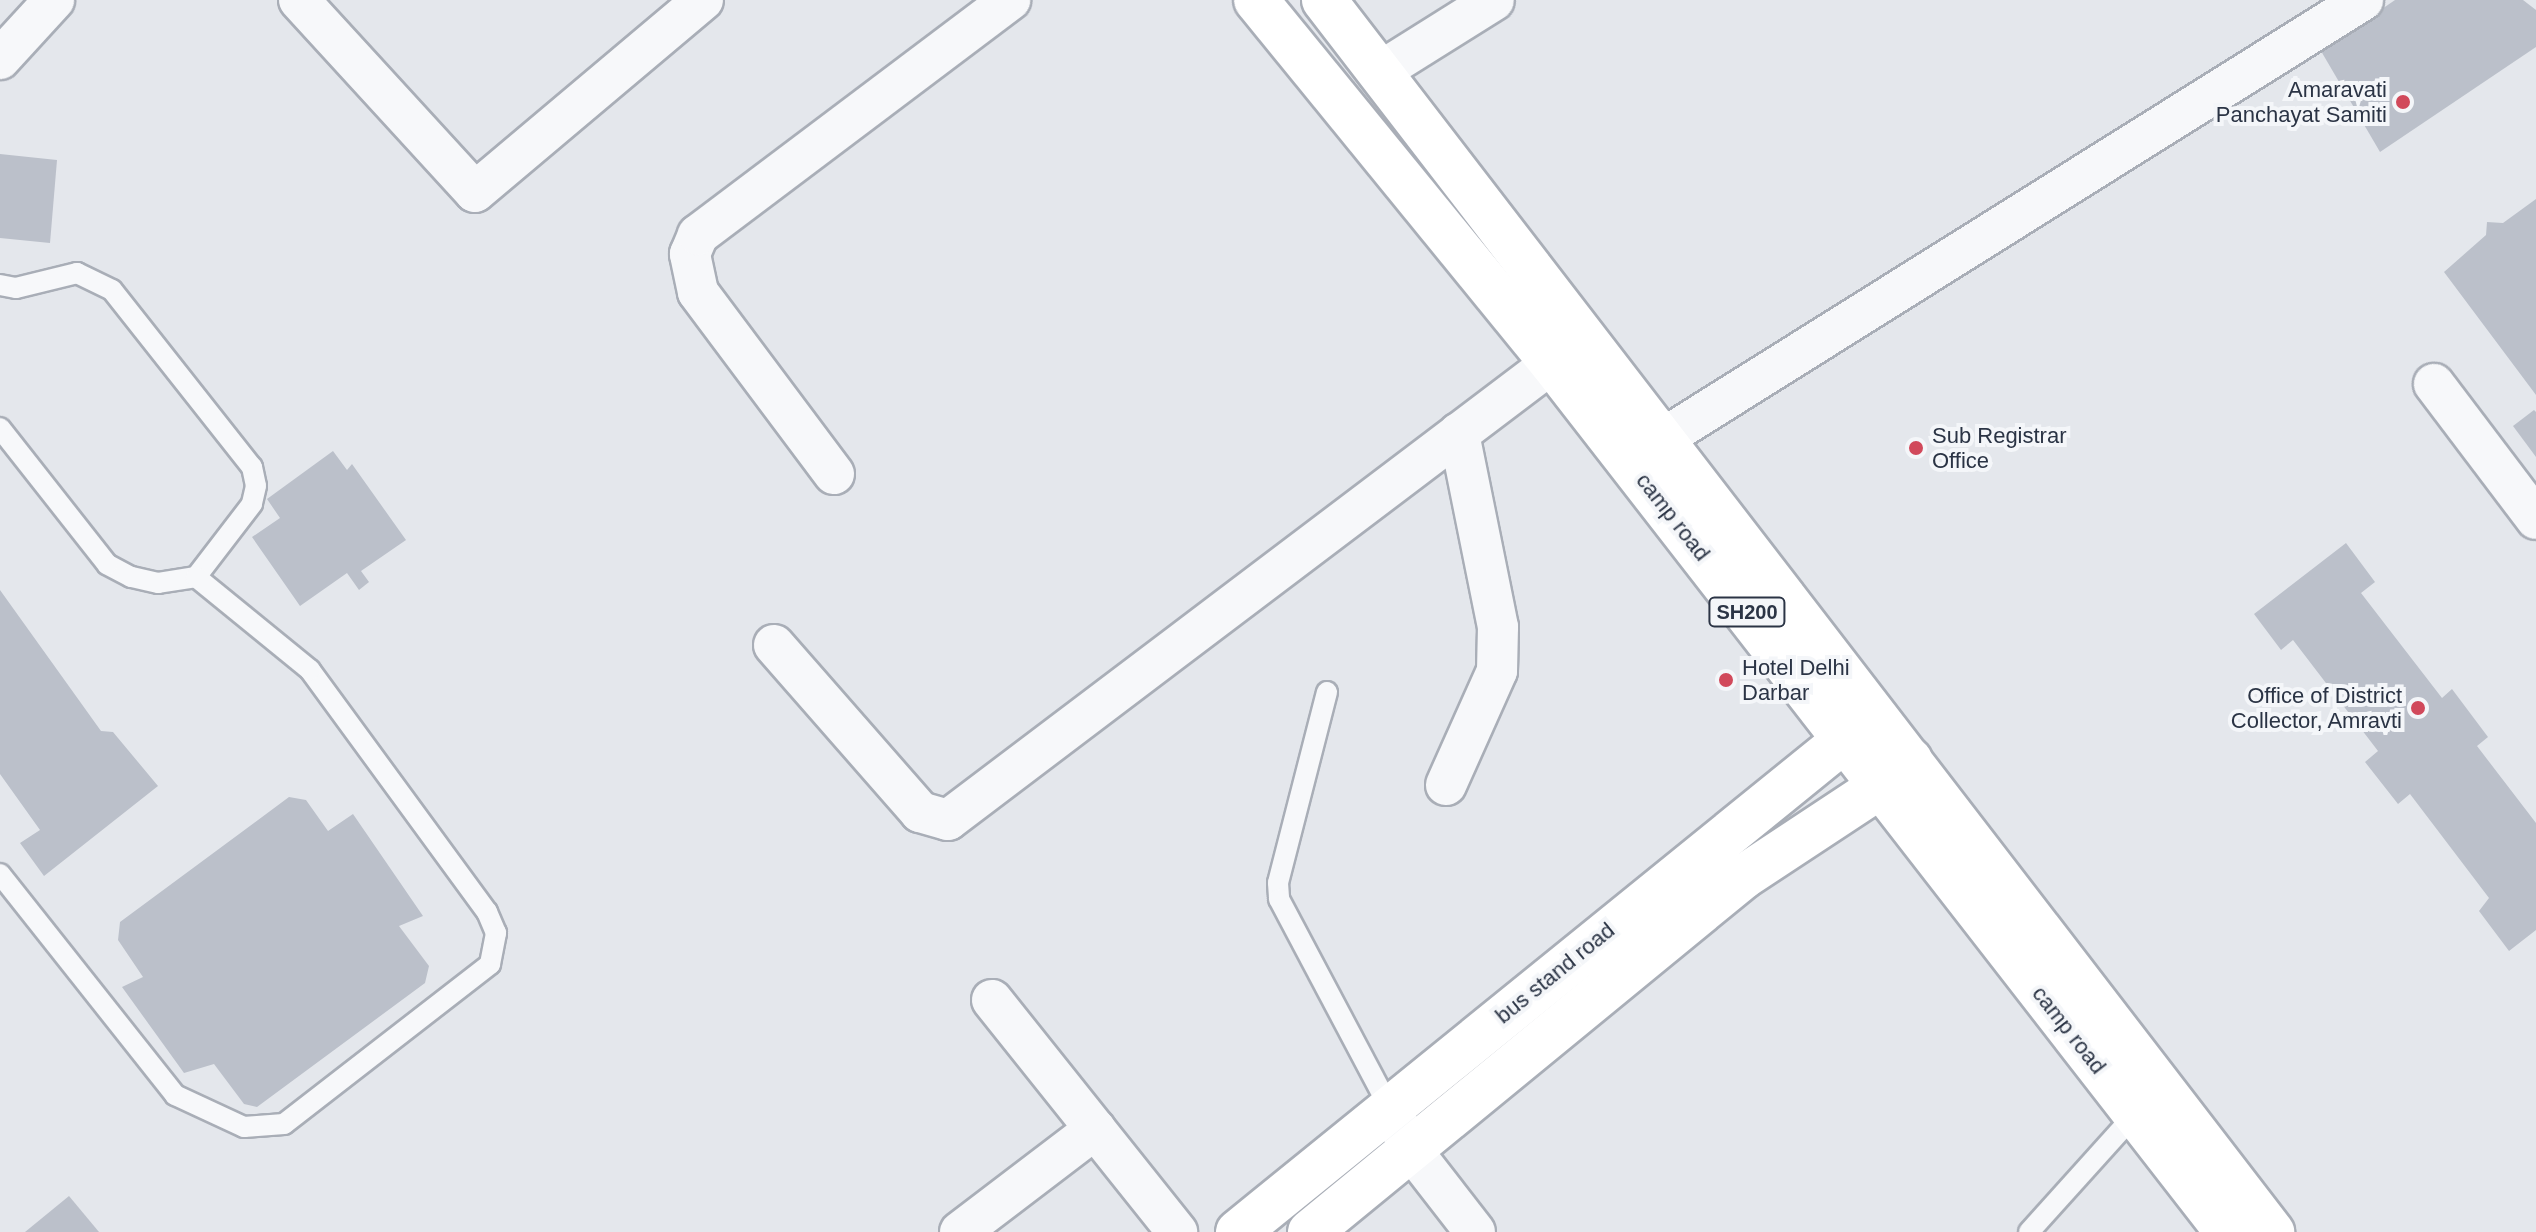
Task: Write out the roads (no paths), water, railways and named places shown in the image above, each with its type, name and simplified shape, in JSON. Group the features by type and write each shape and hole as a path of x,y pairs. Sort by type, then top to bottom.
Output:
{"main road":[{"name":"camp road","path":"1256,0 1628,460 1896,772 2148,1101 2272,1232"},
{"name":"camp road","path":"1324,0 1599,359 1664,436 1859,728"},
{"name":"bus stand road","path":"1238,1232 1859,728"},
{"name":"bus stand road","path":"1310,1232 1413,1152 1743,877 1896,772"},
{"name":"camp road","path":"2148,1101 2227,1232"}],"street":[{"path":"0,59 54,0"},
{"path":"299,0 475,192 703,0"},
{"path":"834,474 698,292 690,254 698,235 1010,0"},
{"path":"1381,71 1494,0"},
{"path":"1628,460 2363,0"},
{"path":"774,645 920,812 948,820 1552,363"},
{"path":"2434,384 2536,519"},
{"path":"1446,785 1497,671 1498,642 1459,433"},
{"path":"992,1000 1177,1232"},
{"path":"1389,1107 1413,1152 1475,1232"},
{"path":"960,1232 1095,1129"}],"lane":[{"path":"0,285 16,288 77,273 112,290 252,467 256,486 252,504 196,577 158,583 107,564 0,428"},
{"path":"0,874 175,1095 244,1127 284,1124 490,964 496,933 487,912 310,670 196,577"},
{"path":"1327,692 1279,899 1389,1107"},
{"path":"2029,1232 2148,1101"}],"place":[{"name":"Amaravati Panchayat Samiti","path":"2403,102"},
{"name":"Sub Registrar Office","path":"1916,448"},
{"name":"Hotel Delhi Darbar","path":"1726,680"},
{"name":"Office of District Collector, Amravti","path":"2418,708"}]}
